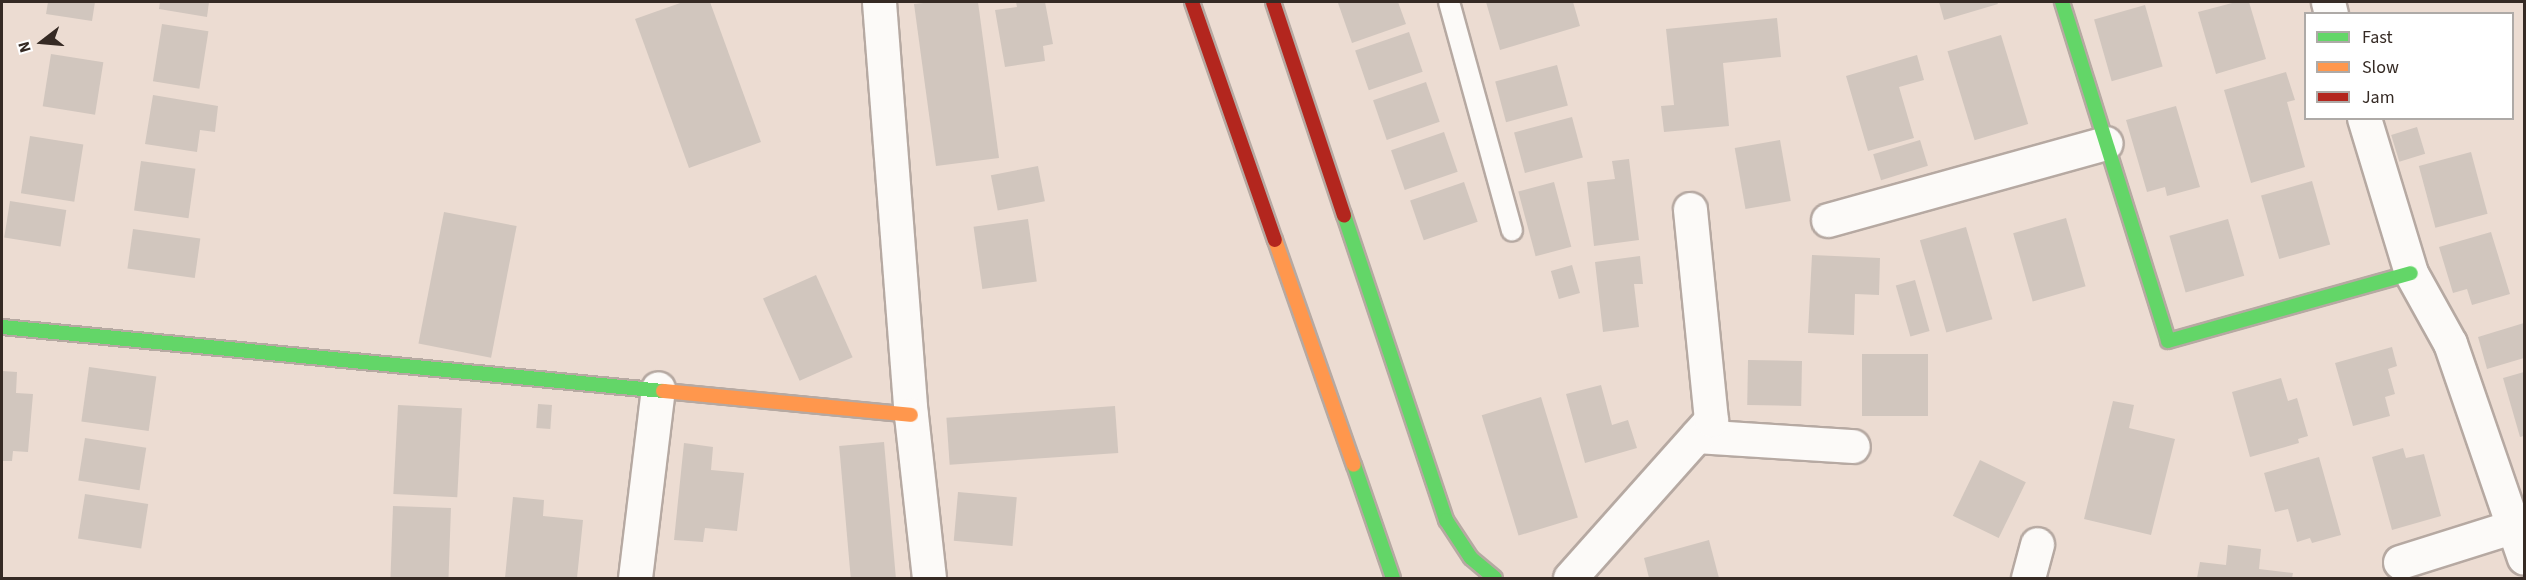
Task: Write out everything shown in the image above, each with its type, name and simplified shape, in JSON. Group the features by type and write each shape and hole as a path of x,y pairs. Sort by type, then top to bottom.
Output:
{"street":[{"path":"879,2 911,415 929,579"},
{"path":"1192,2 1393,579"},
{"path":"1273,2 1446,520 1471,558 1494,579"},
{"path":"2062,2 2168,340 2411,273"},
{"path":"2365,120 2411,273 2450,343 2524,558"},
{"path":"1828,220 2105,143"},
{"path":"1570,579 1711,420 1690,209"},
{"path":"2,327 658,388 911,415"},
{"path":"635,579 658,388"},
{"path":"1697,436 1853,446"},
{"path":"2400,562 2514,526"},
{"path":"2028,579 2037,544"}],"lane":[{"path":"1449,2 1512,230"}],"building":[{"path":"48,2 95,2 92,21 46,14"},
{"path":"160,2 209,2 207,17 159,9"},
{"path":"683,2 710,2 761,142 689,168 635,19"},
{"path":"978,2 999,158 936,166 914,4"},
{"path":"1016,2 1045,2 1053,44 1043,46 1045,61 1005,67 995,10 1017,7"},
{"path":"1398,2 1406,24 1352,43 1338,3"},
{"path":"1486,2 1573,2 1580,26 1500,50"},
{"path":"1939,2 1997,2 1998,4 1944,20"},
{"path":"2236,2 2249,2 2266,59 2216,74 2198,12"},
{"path":"2145,5 2163,67 2112,81 2094,20"},
{"path":"1777,18 1781,57 1723,63 1729,126 1664,132 1661,106 1674,105 1666,29"},
{"path":"162,24 208,31 199,89 153,81"},
{"path":"1409,32 1423,72 1369,90 1355,51"},
{"path":"2001,35 2028,124 1975,140 1947,51"},
{"path":"51,54 103,62 95,115 43,106"},
{"path":"1917,55 1924,80 1899,87 1914,138 1868,151 1846,76"},
{"path":"1557,65 1568,106 1506,122 1495,82"},
{"path":"2286,72 2295,100 2287,102 2305,167 2251,183 2224,90"},
{"path":"1426,82 1440,122 1387,140 1373,100"},
{"path":"153,95 218,106 215,132 200,130 197,152 145,144"},
{"path":"2176,106 2200,187 2167,196 2165,187 2147,192 2126,120"},
{"path":"1572,117 1583,158 1525,173 1514,133"},
{"path":"2417,127 2425,154 2399,162 2391,135"},
{"path":"1444,132 1458,172 1405,190 1391,150"},
{"path":"30,136 83,144 74,202 21,193"},
{"path":"1780,140 1791,201 1745,209 1735,148"},
{"path":"1920,140 1928,166 1881,180 1873,154"},
{"path":"2471,152 2488,214 2435,228 2419,166"},
{"path":"1629,159 1639,240 1594,246 1587,182 1615,179 1612,161"},
{"path":"141,161 195,169 189,218 134,211"},
{"path":"1038,166 1045,201 998,210 991,175"},
{"path":"2312,181 2330,244 2279,259 2261,196"},
{"path":"1464,182 1478,222 1424,240 1410,201"},
{"path":"1554,182 1571,247 1536,256 1518,192"},
{"path":"10,201 66,210 61,246 4,238"},
{"path":"444,212 517,226 491,358 418,344"},
{"path":"2066,218 2086,286 2033,301 2013,233"},
{"path":"1028,219 1037,281 982,289 974,227"},
{"path":"2228,219 2244,276 2186,293 2169,236"},
{"path":"1966,227 1992,319 1946,333 1920,240"},
{"path":"133,229 200,238 195,278 127,269"},
{"path":"2491,232 2510,294 2472,305 2467,289 2453,293 2439,247"},
{"path":"1812,255 1880,258 1879,295 1855,294 1854,335 1808,333"},
{"path":"1640,256 1643,284 1634,284 1639,327 1603,332 1595,262"},
{"path":"1572,265 1580,293 1559,299 1551,271"},
{"path":"816,275 853,357 800,381 763,299"},
{"path":"1915,280 1930,331 1910,336 1896,286"},
{"path":"2524,323 2524,358 2487,369 2478,337"},
{"path":"2392,347 2397,366 2388,369 2395,394 2385,397 2390,416 2353,426 2335,363"},
{"path":"1862,354 1928,354 1928,416 1862,416"},
{"path":"1748,360 1802,361 1801,406 1747,405"},
{"path":"89,367 156,376 149,431 81,421"},
{"path":"2,371 17,372 16,393 33,394 28,452 13,451 12,461 2,461"},
{"path":"2524,372 2524,436 2520,437 2503,378"},
{"path":"2281,378 2288,401 2297,398 2308,436 2298,439 2299,443 2250,457 2232,392"},
{"path":"1601,385 1612,425 1628,420 1637,448 1585,463 1566,394"},
{"path":"1541,397 1578,517 1519,536 1482,415"},
{"path":"2113,401 2134,405 2129,428 2175,439 2151,535 2084,519"},
{"path":"538,404 552,405 550,429 536,428"},
{"path":"398,405 462,408 457,497 393,494"},
{"path":"1115,406 1118,453 950,465 946,418"},
{"path":"85,438 146,448 140,490 78,480"},
{"path":"884,442 896,578 851,578 839,446"},
{"path":"684,443 713,447 711,470 744,473 737,531 705,528 703,542 674,540"},
{"path":"2403,448 2406,458 2424,454 2441,516 2392,530 2372,457"},
{"path":"2319,457 2341,535 2312,543 2310,538 2297,542 2288,509 2275,512 2264,473"},
{"path":"1980,460 2026,482 1999,538 1953,516"},
{"path":"958,492 1017,497 1013,546 954,541"},
{"path":"85,494 148,504 141,548 78,538"},
{"path":"513,497 544,500 543,516 583,520 577,578 505,578"},
{"path":"393,506 451,508 449,578 390,578"},
{"path":"1709,540 1719,578 1649,578 1644,558"},
{"path":"2228,545 2261,549 2259,569 2293,573 2292,578 2197,578 2200,562 2226,565"}],"traffic: fast":[{"path":"2062,2 2168,341 2411,273"},
{"path":"1344,215 1446,520 1471,558 1495,578"},
{"path":"2,327 663,391"},
{"path":"1354,465 1393,578"}],"traffic: slow":[{"path":"1275,240 1354,465"},
{"path":"663,391 911,415"}],"traffic: jam":[{"path":"1192,2 1275,240"},
{"path":"1273,2 1344,215"}]}
